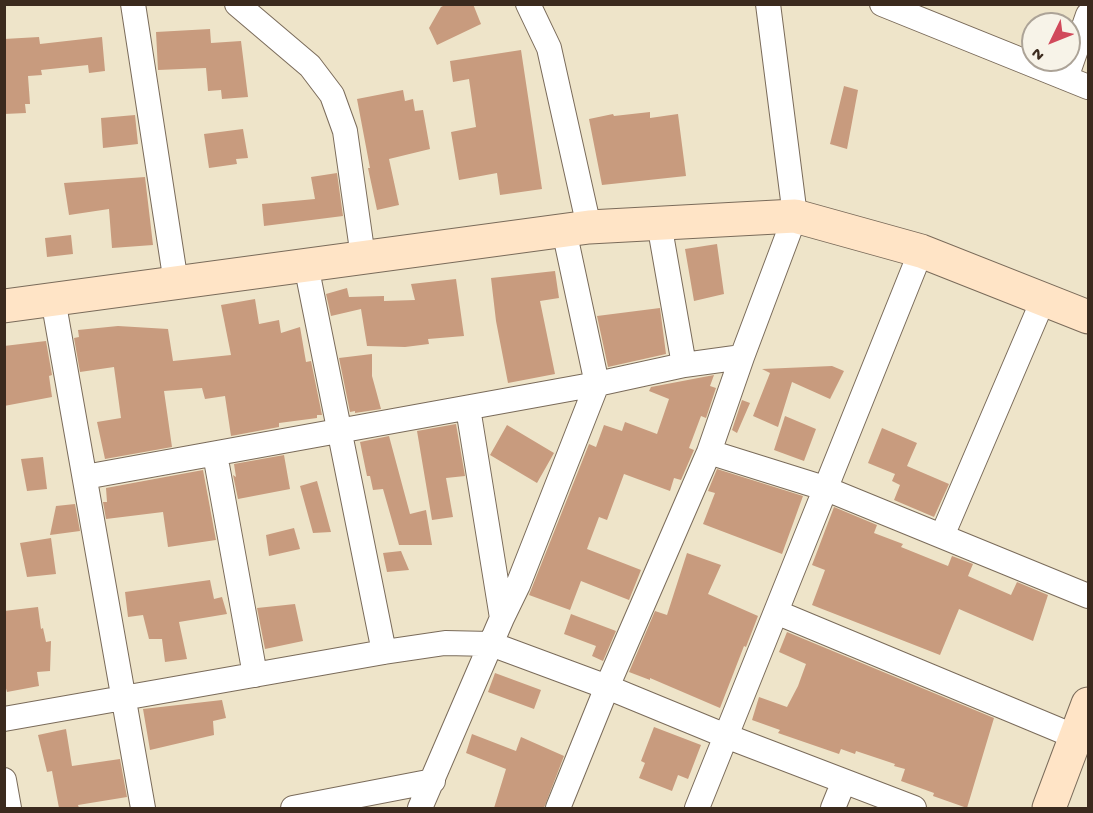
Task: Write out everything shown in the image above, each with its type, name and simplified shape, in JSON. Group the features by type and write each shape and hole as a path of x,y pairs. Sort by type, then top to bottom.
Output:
{"street":[{"path":"133,4 176,283"},
{"path":"237,4 310,66 332,95 345,131 363,257"},
{"path":"420,808 518,585 597,384 577,228 549,48 528,4"},
{"path":"558,808 607,687 709,452 795,216 768,4"},
{"path":"882,4 1089,87"},
{"path":"1065,78 1089,15"},
{"path":"4,306 577,228 795,216 921,252 1089,317"},
{"path":"659,223 684,364"},
{"path":"697,808 921,252"},
{"path":"306,265 384,652"},
{"path":"53,299 143,808"},
{"path":"942,536 1043,300"},
{"path":"85,477 597,384 684,364 742,357"},
{"path":"468,408 502,618"},
{"path":"709,452 825,488 1089,596"},
{"path":"215,454 255,675"},
{"path":"776,612 1085,717 1049,808"},
{"path":"4,719 384,652 445,643 491,644 607,687 726,736 914,808"},
{"path":"4,780 9,808"},
{"path":"293,808 433,781"},
{"path":"833,808 844,781"}],"building":[{"path":"447,4 473,4 481,24 437,45 429,28 441,7"},
{"path":"210,29 211,43 241,41 248,97 222,99 221,90 208,91 206,68 158,70 156,32"},
{"path":"39,37 40,44 102,37 105,71 89,73 88,65 41,70 42,75 28,76 30,104 25,104 26,113 4,114 4,39"},
{"path":"521,50 542,189 500,195 497,173 459,180 451,132 476,127 469,79 453,82 450,61"},
{"path":"844,86 858,90 847,149 830,144"},
{"path":"403,90 405,101 413,99 415,111 423,110 430,149 389,159 399,205 377,210 357,99"},
{"path":"650,112 650,118 678,114 686,176 602,185 589,119 613,114 614,116"},
{"path":"135,115 138,144 103,148 101,118"},
{"path":"243,129 248,158 236,159 237,164 209,168 204,134"},
{"path":"337,173 343,216 264,226 262,204 315,199 311,177"},
{"path":"145,177 153,245 112,248 109,209 69,215 64,183"},
{"path":"71,235 73,254 47,257 45,238"},
{"path":"717,244 724,294 694,301 685,249"},
{"path":"555,271 559,298 540,301 555,374 508,383 496,321 491,278"},
{"path":"456,279 464,336 428,339 429,344 405,347 367,346 361,309 331,316 326,294 347,288 349,297 384,296 384,301 415,300 411,284"},
{"path":"255,299 259,324 279,320 281,333 300,327 306,362 311,361 322,415 317,415 317,418 279,423 279,427 231,436 225,396 205,399 202,388 164,391 172,447 105,459 97,422 121,418 114,367 80,372 74,338 79,337 78,330 118,326 168,329 173,361 231,355 221,305"},
{"path":"660,308 666,354 608,367 597,316"},
{"path":"46,341 52,375 49,376 52,397 4,406 4,346"},
{"path":"372,354 372,376 381,409 350,412 339,358"},
{"path":"832,366 844,371 830,399 792,382 778,427 753,416 770,373 762,369"},
{"path":"714,375 710,386 716,388 706,418 701,416 689,448 694,450 681,480 674,478 670,491 624,474 607,520 599,517 587,549 641,570 629,600 581,581 570,610 529,595 589,444 596,447 604,425 622,431 625,422 657,434 669,399 649,391 651,387"},
{"path":"742,400 750,403 737,433 732,430"},
{"path":"785,416 816,429 804,461 774,450"},
{"path":"456,424 465,476 446,478 453,517 432,520 417,431"},
{"path":"507,425 554,453 537,483 490,455"},
{"path":"882,428 917,443 907,466 949,484 934,517 894,500 900,485 892,481 895,474 868,463"},
{"path":"389,436 410,514 426,510 432,545 399,545 383,489 373,490 370,476 367,476 360,442"},
{"path":"284,455 290,489 238,499 233,475 236,477 234,464"},
{"path":"43,457 47,489 27,491 21,459"},
{"path":"717,469 803,496 782,554 703,524 715,493 708,491"},
{"path":"203,470 216,540 168,547 163,512 106,519 103,502 107,502 106,488"},
{"path":"317,481 331,532 313,533 300,486"},
{"path":"75,504 80,531 50,535 56,506"},
{"path":"834,507 877,525 874,533 903,544 901,547 948,566 952,556 973,564 968,576 1011,595 1017,582 1048,595 1033,641 959,609 940,655 812,605 825,570 812,565"},
{"path":"294,528 300,549 269,556 266,535"},
{"path":"51,538 56,574 27,577 20,543"},
{"path":"401,551 409,570 387,572 383,553"},
{"path":"687,553 721,565 708,594 758,616 720,708 650,678 650,680 629,672 655,611 667,615"},
{"path":"210,580 214,599 222,597 227,614 179,622 187,659 165,662 162,639 149,639 143,615 128,617 125,592"},
{"path":"295,604 303,641 265,649 257,608"},
{"path":"38,607 41,629 43,628 46,642 51,641 50,671 37,672 39,686 7,692 4,681 4,611"},
{"path":"571,614 616,631 603,661 592,656 596,646 564,634"},
{"path":"787,632 994,718 967,808 901,781 905,769 894,766 895,764 856,751 855,754 841,749 839,754 778,733 780,730 752,720 759,697 787,707 798,686 806,664 779,652"},
{"path":"495,673 541,690 534,709 488,692"},
{"path":"222,700 226,718 213,721 214,735 150,750 143,709"},
{"path":"654,727 701,745 688,779 678,775 672,791 639,778 645,763 641,761"},
{"path":"66,729 72,766 120,759 127,797 78,805 79,808 59,808 52,771 47,772 38,735"},
{"path":"472,734 516,751 521,737 564,756 544,808 494,808 506,769 466,753"}]}
